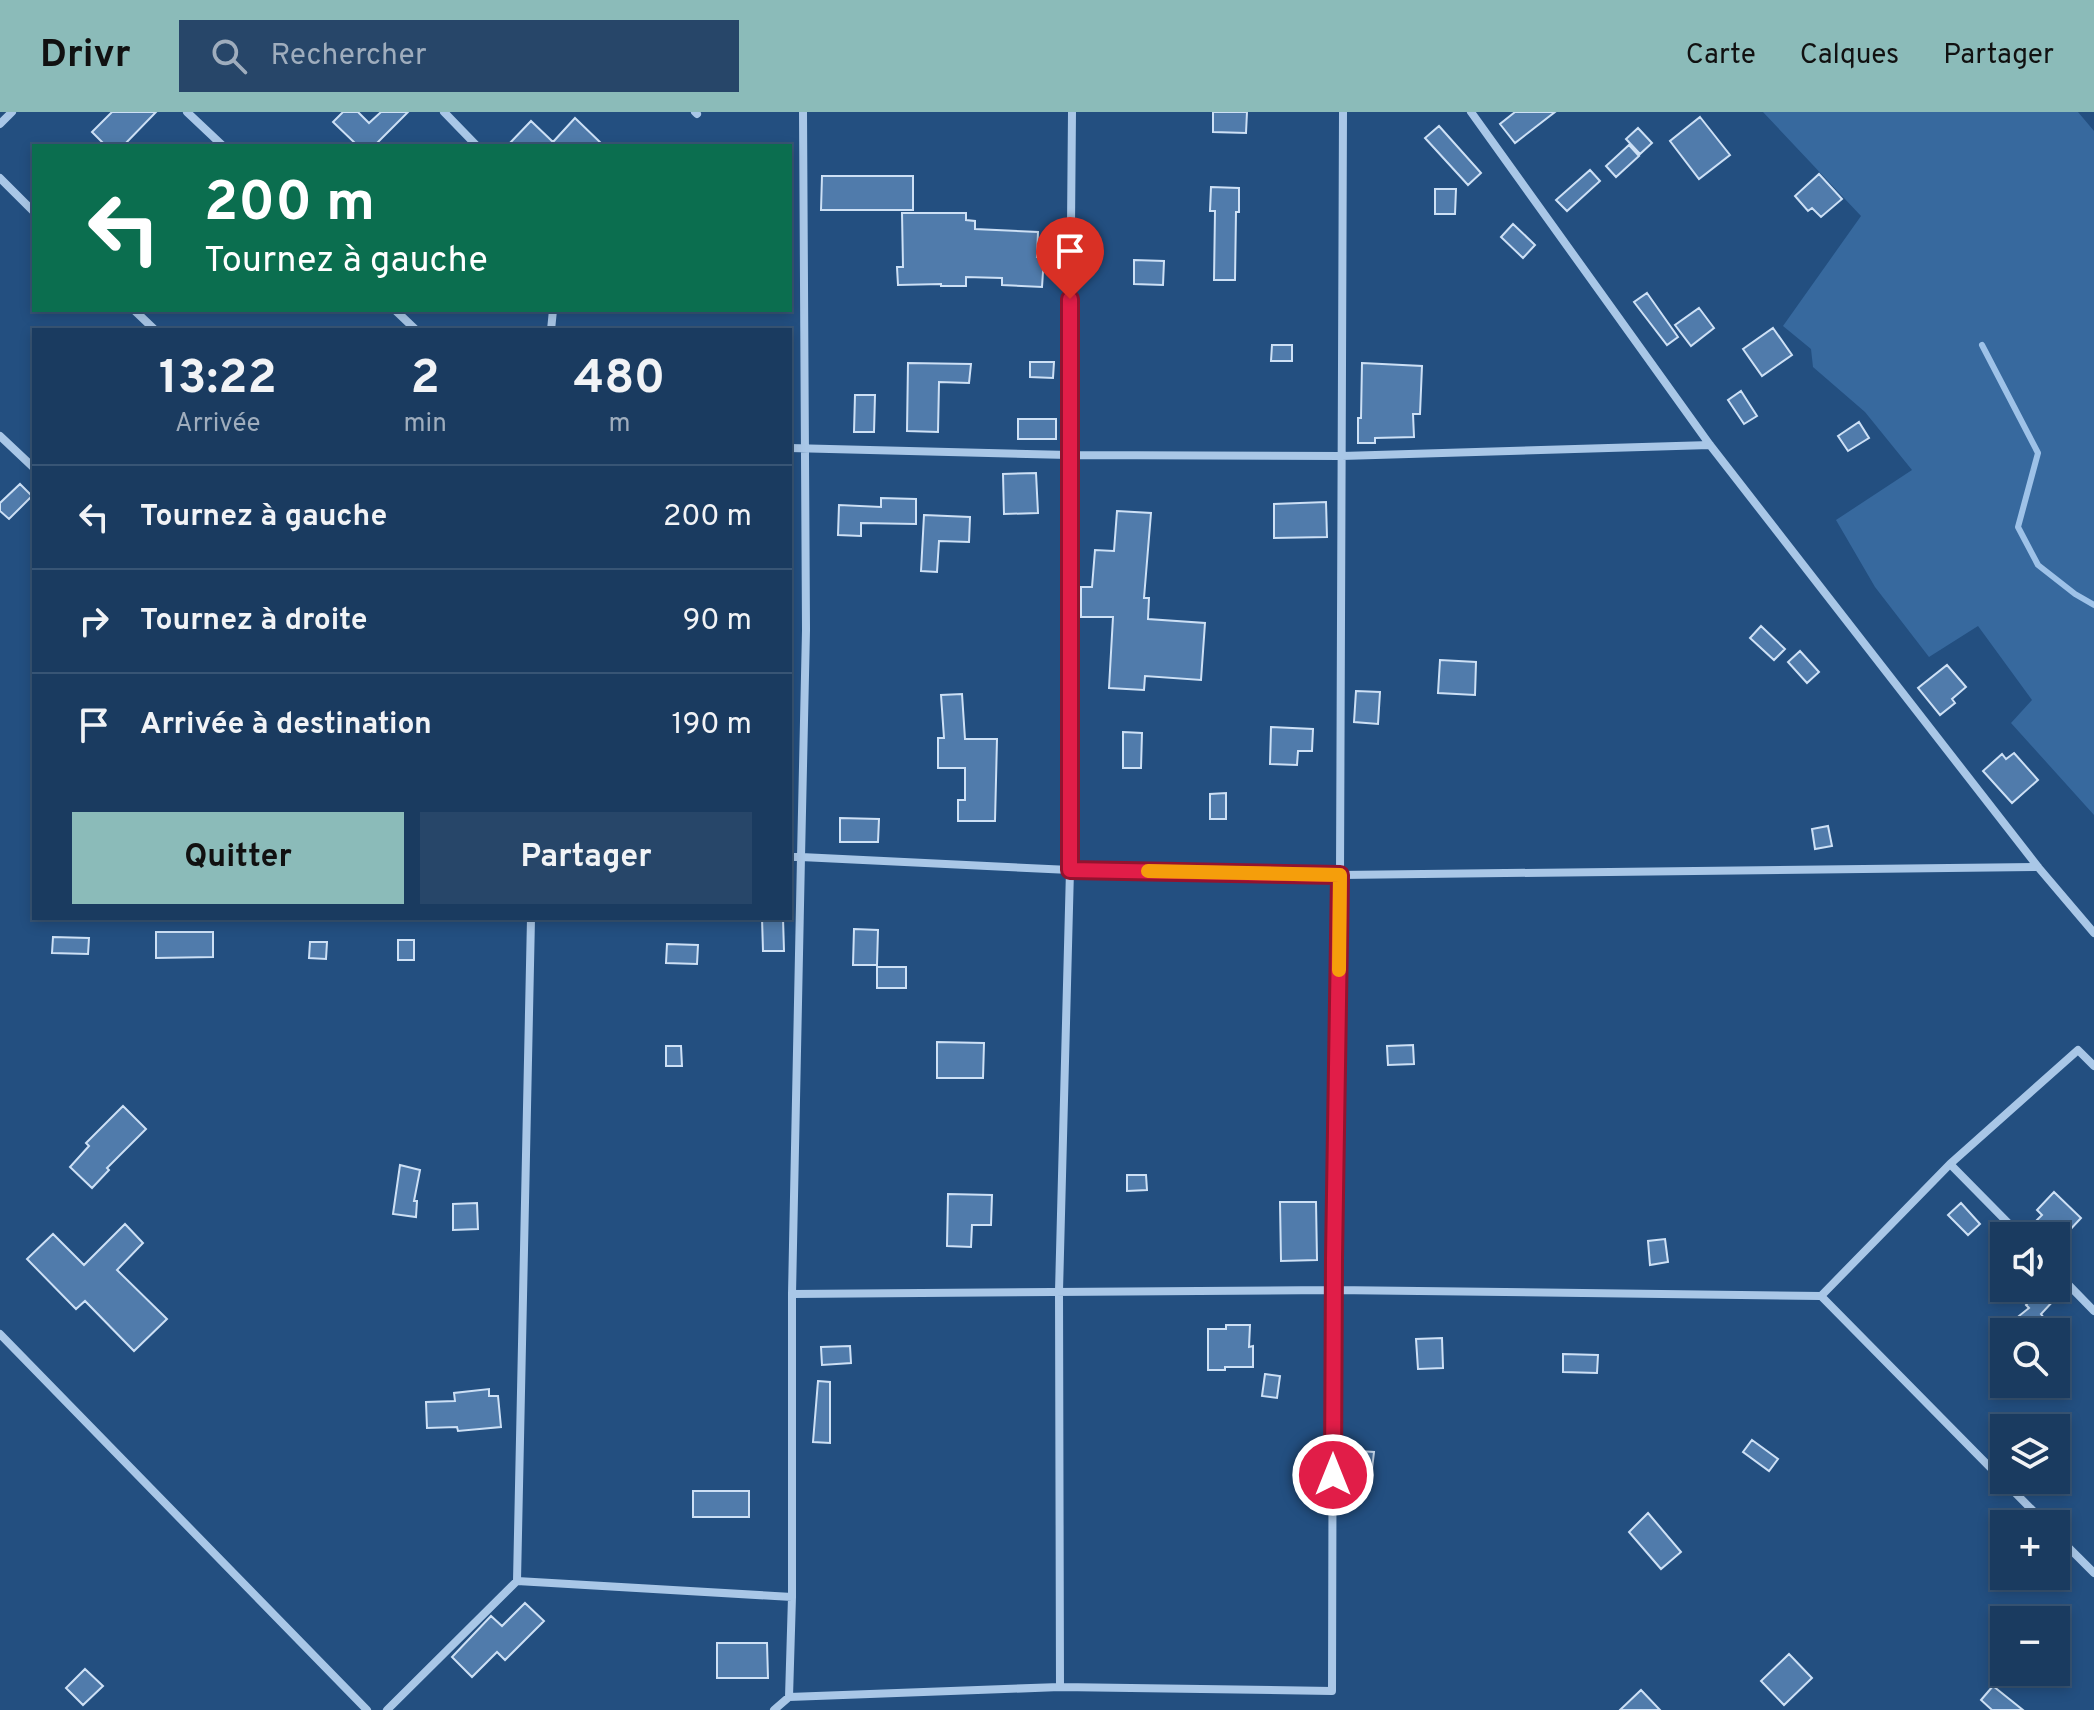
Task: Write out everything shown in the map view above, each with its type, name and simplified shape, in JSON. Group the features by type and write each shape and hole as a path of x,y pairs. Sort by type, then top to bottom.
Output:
{"street":[{"path":"0,124 12,112"},
{"path":"187,112 221,144"},
{"path":"444,112 475,144"},
{"path":"789,1697 792,1294 806,630 803,112"},
{"path":"1060,1687 1059,1291 1070,870 1072,112"},
{"path":"774,1710 789,1697 1060,1687 1332,1691 1343,112"},
{"path":"1471,112 1710,445 2038,867 2094,933"},
{"path":"0,178 32,210"},
{"path":"136,312 153,328"},
{"path":"397,312 414,328"},
{"path":"0,436 32,466"},
{"path":"792,448 1069,455 1342,456 1710,445"},
{"path":"792,857 1070,870 1340,875 2038,867"},
{"path":"387,1710 517,1581 531,920"},
{"path":"1821,1296 1950,1164 2078,1050 2094,1066"},
{"path":"1950,1164 2007,1222"},
{"path":"2070,1286 2094,1311"},
{"path":"792,1294 1333,1290 1821,1296 2032,1510"},
{"path":"0,1334 367,1710"},
{"path":"2070,1549 2094,1573"},
{"path":"517,1581 792,1597"}],"shaded area":[{"path":"1763,112 2078,112 2094,131 2094,815 2011,723 2032,700 1978,626 1929,657 1875,587 1836,520 1912,470 1865,412 1813,367 1811,349 1783,326 1861,216"}],"building":[{"path":"112,112 156,112 125,144 104,144 92,132"},
{"path":"343,112 358,112 369,123 381,112 408,112 376,144 356,144 333,122"},
{"path":"1213,112 1247,112 1246,133 1213,132"},
{"path":"1515,112 1555,112 1515,143 1500,124"},
{"path":"1700,117 1730,155 1699,179 1670,141"},
{"path":"575,118 602,144 509,144 531,121 553,142"},
{"path":"1439,126 1481,173 1468,185 1425,138"},
{"path":"1638,128 1652,143 1640,154 1626,139"},
{"path":"1629,145 1639,156 1616,177 1606,166"},
{"path":"1590,170 1600,181 1567,211 1556,200"},
{"path":"1819,174 1842,199 1821,217 1812,208 1808,211 1795,196"},
{"path":"822,176 913,176 913,210 821,210"},
{"path":"1211,187 1239,188 1235,280 1214,280 1215,211 1210,211"},
{"path":"1435,189 1456,189 1455,214 1435,214"},
{"path":"902,213 966,213 966,220 975,221 975,229 1038,232 1037,257 1044,257 1042,287 1002,285 1002,278 966,277 966,286 898,285 897,267 903,267"},
{"path":"1513,224 1535,245 1523,258 1501,237"},
{"path":"1134,260 1164,261 1163,285 1134,284"},
{"path":"1647,293 1678,337 1667,345 1634,302"},
{"path":"1699,308 1714,328 1691,346 1675,325"},
{"path":"1773,328 1792,355 1762,376 1743,349"},
{"path":"1272,345 1292,345 1292,361 1271,361"},
{"path":"1030,362 1054,362 1053,378 1030,377"},
{"path":"908,363 971,364 969,383 939,382 938,432 907,431"},
{"path":"1362,363 1422,366 1420,414 1413,414 1414,437 1375,438 1375,443 1358,443"},
{"path":"1741,391 1757,416 1744,424 1728,400"},
{"path":"855,395 875,395 874,432 854,432"},
{"path":"1018,419 1056,419 1056,439 1018,439"},
{"path":"1859,422 1869,438 1848,451 1838,436"},
{"path":"1036,473 1038,513 1004,514 1003,474"},
{"path":"20,484 32,496 9,519 0,511 0,503"},
{"path":"881,498 916,499 916,524 861,523 861,536 838,535 839,505 881,507"},
{"path":"1326,502 1327,537 1274,538 1274,504"},
{"path":"1117,511 1151,513 1144,598 1149,598 1148,619 1205,623 1201,680 1145,676 1144,690 1109,688 1113,617 1081,617 1081,587 1092,587 1095,550 1114,551"},
{"path":"924,515 970,517 969,542 939,541 937,572 921,571"},
{"path":"1761,626 1785,649 1774,660 1750,638"},
{"path":"1800,651 1819,672 1807,683 1788,662"},
{"path":"1440,660 1476,662 1475,695 1438,693"},
{"path":"1947,665 1966,687 1952,699 1955,703 1940,715 1918,688"},
{"path":"1356,691 1380,692 1378,724 1354,722"},
{"path":"962,694 965,739 997,739 995,821 958,821 958,800 965,800 965,768 938,768 938,738 944,738 941,695"},
{"path":"1271,727 1313,729 1312,751 1298,751 1297,765 1270,764"},
{"path":"1123,732 1142,733 1141,768 1123,768"},
{"path":"2014,753 2038,780 2012,803 1983,771 2002,754 2006,759"},
{"path":"1226,793 1226,819 1210,819 1210,794"},
{"path":"840,818 879,819 878,842 840,842"},
{"path":"1828,826 1832,846 1815,849 1812,829"},
{"path":"762,920 783,920 784,951 763,951"},
{"path":"854,929 878,930 877,965 853,965"},
{"path":"156,932 213,932 213,957 156,958"},
{"path":"53,937 89,938 88,954 52,953"},
{"path":"398,940 414,940 414,960 398,960"},
{"path":"310,942 327,942 326,959 309,958"},
{"path":"667,944 698,945 697,964 666,963"},
{"path":"877,967 906,967 906,988 877,988"},
{"path":"937,1042 984,1043 983,1078 937,1078"},
{"path":"1413,1045 1414,1064 1388,1065 1387,1046"},
{"path":"666,1046 681,1046 682,1066 666,1066"},
{"path":"123,1106 146,1129 107,1168 109,1170 92,1188 70,1167 89,1146 86,1143"},
{"path":"400,1165 420,1170 414,1201 417,1201 416,1217 393,1214"},
{"path":"1127,1175 1146,1175 1147,1190 1127,1191"},
{"path":"2054,1192 2081,1218 2070,1230 2070,1222 2035,1222 2042,1215 2037,1210"},
{"path":"948,1194 992,1195 991,1225 972,1225 971,1247 947,1246"},
{"path":"1280,1202 1316,1202 1317,1260 1281,1261"},
{"path":"477,1203 478,1229 453,1230 453,1204"},
{"path":"1961,1203 1980,1224 1968,1235 1948,1215"},
{"path":"125,1224 143,1243 117,1270 167,1319 134,1351 85,1301 76,1309 27,1259 53,1234 84,1265"},
{"path":"1665,1239 1668,1262 1650,1265 1648,1241"},
{"path":"2029,1302 2052,1302 2041,1314 2044,1318 2016,1318 2029,1308 2026,1305"},
{"path":"1226,1325 1250,1325 1249,1347 1253,1346 1253,1367 1208,1370 1208,1329 1226,1329"},
{"path":"1442,1338 1443,1368 1418,1369 1416,1339"},
{"path":"850,1346 851,1363 822,1365 821,1347"},
{"path":"1563,1354 1598,1355 1597,1373 1563,1372"},
{"path":"1265,1374 1280,1376 1277,1398 1262,1396"},
{"path":"818,1381 830,1382 830,1443 813,1442"},
{"path":"489,1389 489,1396 498,1396 501,1427 458,1431 457,1427 427,1428 426,1402 455,1401 454,1393"},
{"path":"1752,1440 1778,1459 1769,1471 1743,1452"},
{"path":"1358,1451 1374,1452 1372,1469 1357,1468"},
{"path":"693,1491 749,1491 749,1517 693,1517"},
{"path":"1648,1513 1681,1552 1661,1569 1629,1532"},
{"path":"525,1603 544,1621 505,1660 497,1652 472,1677 452,1657 491,1616 502,1626"},
{"path":"717,1643 767,1643 768,1678 717,1678"},
{"path":"1789,1654 1812,1678 1784,1705 1761,1681"},
{"path":"85,1669 103,1686 83,1705 66,1688"},
{"path":"1993,1686 2023,1710 1992,1710 1981,1700"},
{"path":"1641,1690 1660,1710 1620,1710"}],"waterway":[{"path":"1982,345 2038,453 2018,527 2038,565 2094,605"}],"slow traffic":[{"path":"1148,871 1340,875 1339,970"}],"route":[{"path":"1070,299 1070,870 1340,875 1333,1475"}]}
